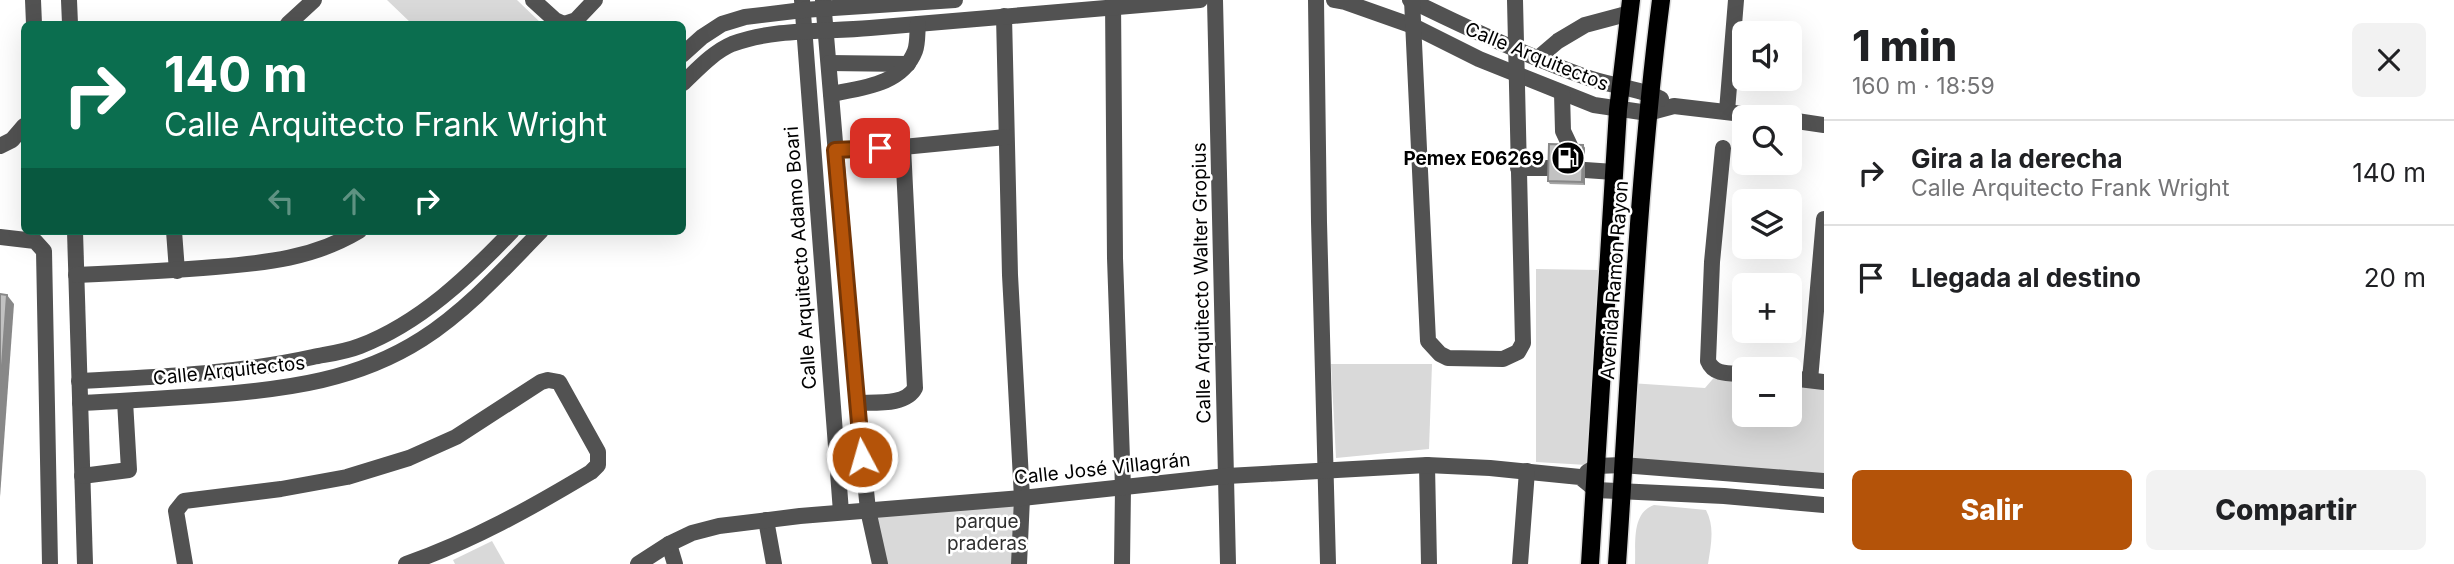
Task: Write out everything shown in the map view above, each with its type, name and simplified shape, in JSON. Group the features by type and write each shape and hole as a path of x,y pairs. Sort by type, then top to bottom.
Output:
{"main road":[{"name":"Avenida Ramon Rayon","path":"1617,564 1632,304 1648,113 1661,0"},
{"name":"Avenida Ramon Rayon","path":"1590,564 1618,110 1631,7"}],"street":[{"path":"33,0 34,21"},
{"path":"69,0 70,21"},
{"path":"291,21 314,0"},
{"path":"533,0 557,21"},
{"path":"572,21 595,0"},
{"path":"686,51 722,24 803,5 955,0"},
{"path":"686,80 711,57 729,45 750,38 1114,4 1200,0"},
{"name":"Calle Arquitecto Walter Gropius","path":"1215,0 1228,564"},
{"path":"1315,0 1328,564"},
{"name":"Calle Arquitectos","path":"1334,0 1413,26 1479,59 1594,105 1648,113"},
{"path":"1411,0 1426,332 1433,348 1448,358 1503,359 1517,352 1523,343 1515,0"},
{"name":"Calle Arquitectos","path":"1411,0 1584,77 1650,94 1674,106"},
{"path":"1727,111 1736,0"},
{"path":"1114,4 1115,258 1123,488 1122,564"},
{"name":"Calle Arquitecto Adamo Boari","path":"803,5 841,512"},
{"path":"823,5 857,403 868,510 880,564"},
{"path":"1538,58 1558,41 1585,25 1631,7"},
{"path":"1004,16 1010,275 1022,498 1018,564"},
{"path":"831,94 875,86 908,64 916,49 918,24"},
{"path":"829,64 908,64"},
{"path":"1562,93 1563,131 1571,148"},
{"path":"1648,113 1674,106 1732,112"},
{"path":"1802,122 1824,125"},
{"path":"0,146 12,140 21,130"},
{"path":"835,150 903,147 1006,137"},
{"path":"857,403 896,400 906,397 915,388 903,147"},
{"path":"1723,148 1712,262 1708,361 1714,370 1732,372"},
{"path":"1518,169 1550,168"},
{"path":"1585,170 1614,172"},
{"path":"1817,381 1824,219"},
{"path":"75,235 85,564"},
{"path":"174,235 177,271"},
{"path":"76,275 177,271 275,262 303,256 352,235"},
{"name":"Calle Arquitectos","path":"79,381 252,368 358,347 385,334 441,299 508,235"},
{"name":"Calle Arquitectos","path":"80,403 290,387 325,381 364,369 423,338 460,312 537,235"},
{"path":"0,237 35,241 44,251 50,564"},
{"path":"358,347 364,369"},
{"path":"185,564 176,511 184,501 281,489 347,477 409,458 456,437 541,382 554,380 563,387 598,452 598,465 527,511 451,548 406,564"},
{"path":"82,476 129,470 125,401"},
{"path":"1427,465 1429,564"},
{"name":"Calle José Villagrán","path":"638,564 692,533 719,526 1227,476 1427,465 1580,477"},
{"path":"1824,481 1622,465 1597,466 1580,477 1595,490 1724,496 1824,505"},
{"path":"1520,564 1527,471"},
{"path":"765,520 774,564"},
{"path":"669,544 675,564"}],"green space":[{"path":"387,0 517,0 539,21 409,21"},
{"path":"1536,269 1601,270 1587,465 1536,462"},
{"path":"1331,364 1432,364 1429,449 1336,458"},
{"path":"1718,373 1732,375 1732,427 1802,427 1802,382 1824,384 1824,487 1622,472 1630,383 1705,388"},
{"name":"parque praderas","path":"1022,498 1019,564 880,564 868,510"},
{"path":"1654,505 1706,510 1711,530 1708,564 1635,564 1638,522 1641,515"},
{"path":"492,541 505,564 455,564 453,560"}],"building":[{"name":"Pemex E06269","path":"1549,144 1583,145 1582,182 1548,181"},
{"path":"0,294 7,295 0,393"}],"place":[{"name":"Pemex E06269","path":"1568,158"}],"route":[{"path":"862,457 835,150 880,148"}]}
